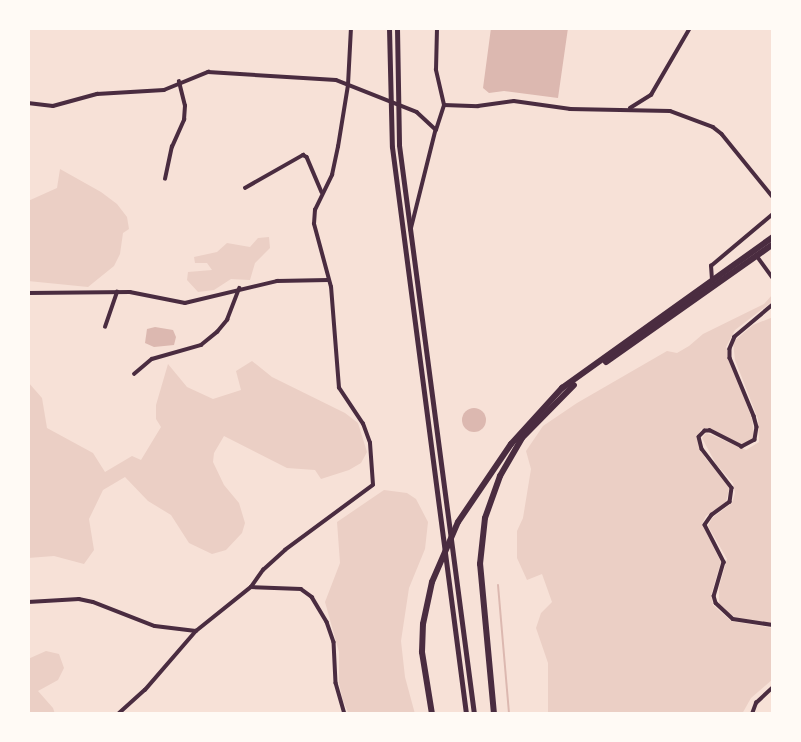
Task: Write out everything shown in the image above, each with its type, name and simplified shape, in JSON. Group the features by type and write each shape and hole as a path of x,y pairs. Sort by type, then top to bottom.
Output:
{"highway":[{"path":"389,28 388,101 437,511 466,714"},
{"path":"397,28 397,104 410,236 474,714"},
{"path":"432,714 422,652 426,604 440,559 485,481 528,423 562,388 773,237"},
{"path":"495,714 481,545 492,494 522,438 565,392 584,377 773,244"}],"street":[{"path":"118,714 145,690 196,631 251,587 263,570 285,550 373,485 370,443 363,424 339,388 328,280 315,234 315,210 334,166 348,85 351,28"},
{"path":"410,236 444,105 436,71 437,28"},
{"path":"628,109 651,95 690,28"},
{"path":"28,103 53,106 97,94 164,90 208,72 324,78 417,112 436,130"},
{"path":"166,180 172,148 184,120 185,106 179,82"},
{"path":"444,105 478,106 514,102 570,109 670,111 713,127 735,148 773,197"},
{"path":"245,188 303,155 307,157 322,192"},
{"path":"712,280 711,266 773,214"},
{"path":"757,256 773,278"},
{"path":"28,293 117,292 146,294 185,303 207,300 239,288 277,281 328,280"},
{"path":"134,374 152,359 201,345 217,332 227,320 239,288"},
{"path":"105,327 117,292"},
{"path":"773,305 735,337 730,349 730,358 754,415 757,427 755,440 743,447 710,431 705,431 699,437 702,449 732,488 730,502 712,515 705,525 724,562 714,596 716,603 733,619 773,625"},
{"path":"251,587 301,589 312,597 334,642 338,692 345,714"},
{"path":"28,602 79,599 155,626 196,631"},
{"path":"752,714 756,702 773,687"}],"shaded area":[{"path":"491,28 568,28 558,98 504,91 489,93 483,88"},
{"path":"60,169 101,192 117,204 127,217 129,229 123,233 120,254 114,266 88,287 28,281 28,201 57,188"},
{"path":"269,237 270,248 255,263 250,280 231,279 214,290 198,292 187,280 188,272 212,270 207,263 195,263 194,257 217,252 227,243 250,247 258,238"},
{"path":"773,294 773,301 735,330 726,347 752,419 754,437 747,444 740,444 708,428 701,429 697,438 705,458 726,481 729,489 726,502 706,516 702,524 721,562 711,595 713,605 731,621 773,628 773,679 751,698 742,714 548,714 548,663 536,628 541,613 552,602 542,574 527,580 517,558 517,531 523,518 531,469 526,451 543,426 577,403 667,351 677,353 703,334 764,304"},
{"path":"773,317 773,623 767,624 737,619 719,605 719,587 727,559 708,526 712,518 732,503 735,493 733,483 716,464 702,438 706,433 746,450 759,442 758,419 735,360 733,342 753,325"},
{"path":"155,327 173,330 176,337 174,345 154,347 145,343 147,329"},
{"path":"252,361 272,377 345,413 358,423 367,452 361,463 321,479 315,470 287,468 224,436 214,453 213,462 224,485 239,503 245,523 242,533 226,550 212,554 189,543 171,515 148,501 125,477 103,490 89,519 94,550 84,564 54,556 28,558 28,382 42,398 47,428 93,453 105,472 132,456 141,460 161,427 156,419 156,405 168,364 187,387 213,399 241,390 236,371"},
{"path":"474,408 483,411 486,420 483,429 474,432 465,429 462,420 465,411"},
{"path":"384,490 407,493 416,499 428,522 425,549 409,588 401,641 405,677 415,714 349,714 339,683 339,652 325,602 340,563 337,522"},
{"path":"46,651 59,654 64,668 58,680 38,691 55,714 28,714 28,659"}],"waterway":[{"path":"498,585 509,714"}]}
